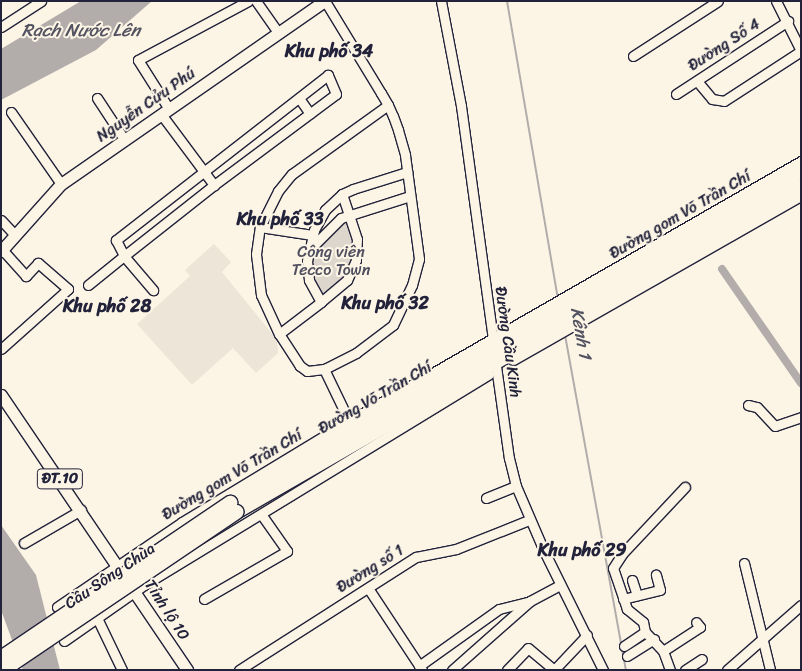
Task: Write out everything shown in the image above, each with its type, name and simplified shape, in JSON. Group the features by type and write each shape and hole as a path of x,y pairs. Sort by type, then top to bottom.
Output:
{"highway":[{"path":"579,307 801,171"},
{"path":"579,307 801,186"},
{"name":"Đường Võ Trần Chí","path":"233,508 495,355 545,332 579,307"},
{"name":"Cầu Sông Chùa","path":"1,658 233,508"},
{"name":"Cầu Sông Chùa","path":"3,670 233,508"}],"main road":[{"name":"Nguyễn Cửu Phú","path":"2,250 61,184 325,1"},
{"name":"Tỉnh lộ 10","path":"1,395 136,591 187,670"}],"street":[{"path":"1,27 41,1"},
{"path":"214,185 165,112 138,60 248,1"},
{"path":"256,1 278,33"},
{"path":"325,1 388,105 398,130 407,172 418,259 400,314 393,325 369,344 324,369 314,372 300,366 279,334 261,295 256,254 260,227 278,191 292,174 388,105"},
{"name":"Đường Cầu Kinh","path":"441,1 461,106 508,458 529,520 603,670"},
{"path":"633,56 718,1"},
{"path":"697,81 712,99 724,102 801,51 788,21 776,1"},
{"name":"Đường Số 4","path":"676,94 788,21"},
{"path":"88,284 124,256 176,216 214,185 336,94 328,75 116,240 124,256 152,290"},
{"path":"97,98 124,139"},
{"path":"299,98 310,114"},
{"path":"11,112 61,184"},
{"path":"257,130 268,145"},
{"name":"Đường gom Võ Trần Chí","path":"57,607 182,522 350,421 545,332 579,307 801,161"},
{"path":"321,302 309,280 308,255 312,236 325,210 342,194 407,172"},
{"path":"279,334 347,280 353,271 357,238 342,194"},
{"path":"308,255 314,242 328,228 349,214 410,196"},
{"path":"579,307 801,196"},
{"path":"166,201 176,216"},
{"path":"1,220 15,235"},
{"path":"260,227 312,236"},
{"path":"1,349 68,289 38,264 26,276 2,250"},
{"name":"Đường gom Võ Trần Chí","path":"64,641 136,591 261,514 495,355 545,311 579,307"},
{"path":"324,369 350,421"},
{"path":"748,405 757,407 776,426 801,417"},
{"path":"486,498 516,486"},
{"path":"670,669 663,652 654,639 645,632 643,622 627,609 614,568 622,554 685,487"},
{"path":"24,543 80,510"},
{"path":"204,599 287,551 261,514"},
{"name":"Đường số 1","path":"239,670 416,557 456,549 529,520"},
{"path":"744,563 770,670"},
{"path":"623,599 660,590 656,575"},
{"path":"632,580 637,595"},
{"path":"368,588 420,668 500,609 530,601 560,585"},
{"path":"452,670 530,601"},
{"path":"727,670 801,605"},
{"path":"97,618 122,670"},
{"path":"663,652 700,627 696,622"},
{"path":"624,646 645,632"},
{"path":"507,670 526,648 532,650 554,670 587,635"},
{"path":"627,656 654,639"},
{"path":"685,670 702,659"}],"shaded area":[{"path":"214,244 231,262 222,272 277,340 278,353 256,373 233,348 192,385 137,324 190,276 185,270"}],"green space":[{"name":"Công viên Tecco Town","path":"346,217 353,241 351,268 333,288 321,295 311,276 314,250"}],"water":[{"name":"Rạch Nước Lên","path":"81,1 152,1 96,50 1,100 1,49"},
{"path":"1,525 36,575 60,670 23,670 1,610"}],"waterway":[{"name":"Kênh 1","path":"507,1 558,298"},
{"name":"Kênh 1","path":"722,269 801,383"},
{"name":"Kênh 1","path":"565,335 626,670"}],"district":[{"name":"Khu phố 34","path":"329,51"},
{"name":"Khu phố 33","path":"280,219"},
{"name":"Khu phố 32","path":"385,303"},
{"name":"Khu phố 28","path":"107,306"},
{"name":"Khu phố 29","path":"582,550"}]}
